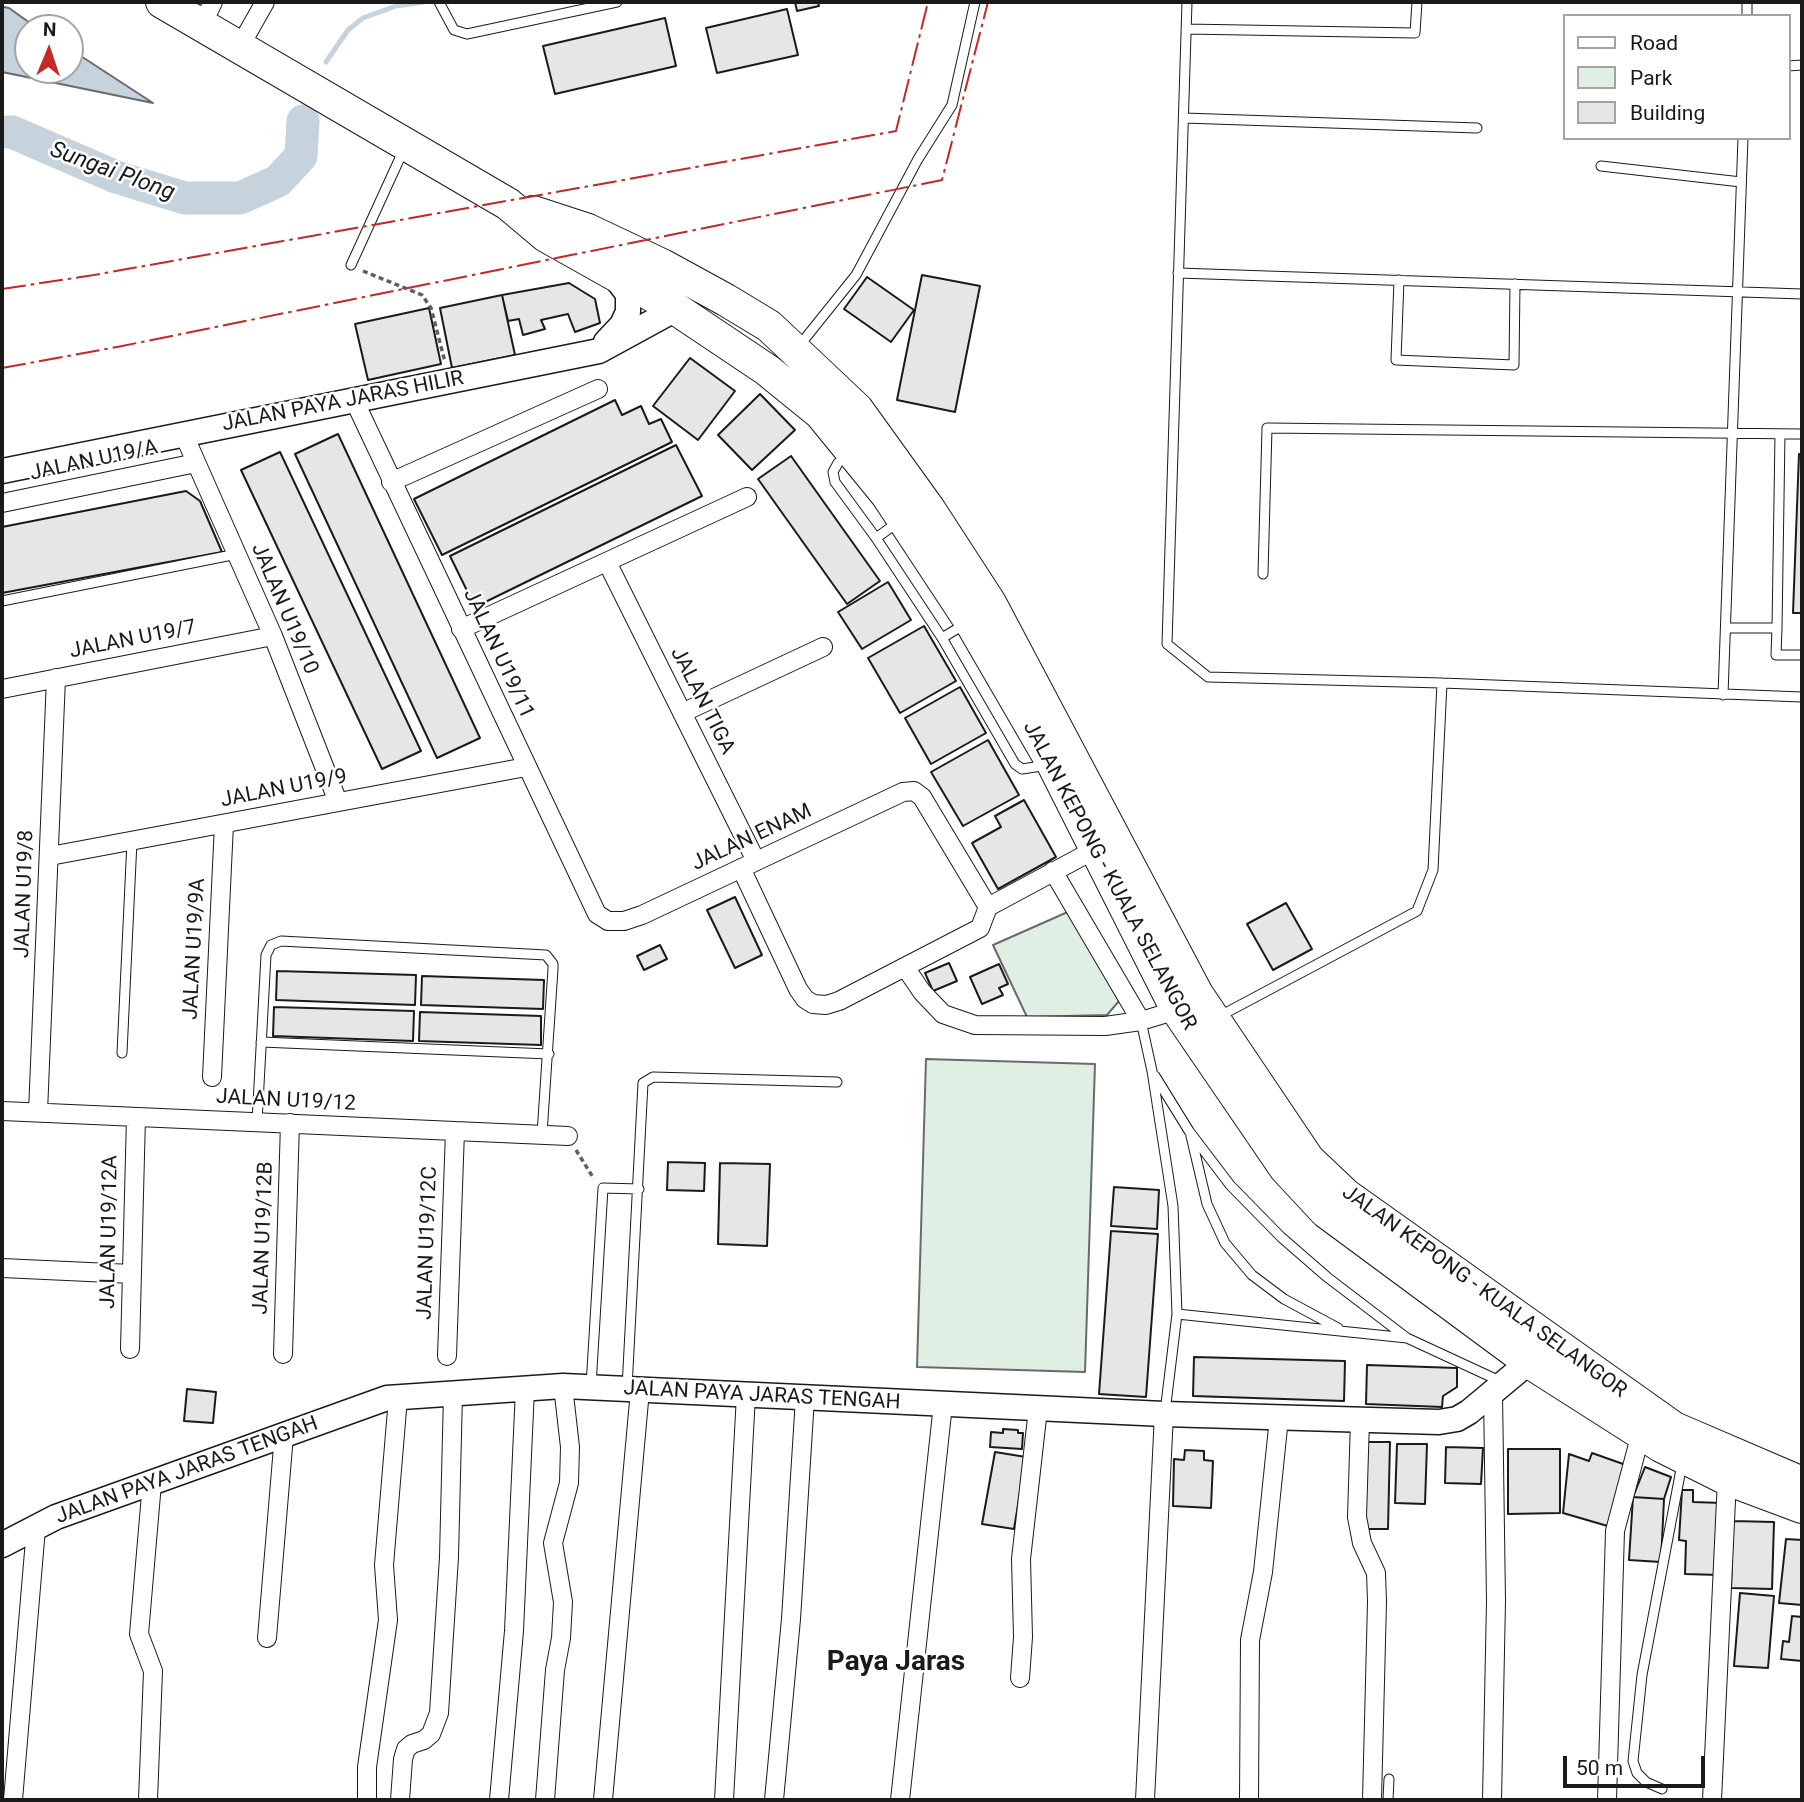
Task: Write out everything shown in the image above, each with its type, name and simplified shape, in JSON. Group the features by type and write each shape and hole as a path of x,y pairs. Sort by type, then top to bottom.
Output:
{"highway":[{"name":"JALAN KEPONG - KUALA SELANGOR","path":"163,2 207,13 239,48 508,204 546,236 676,309 800,395 820,413 887,495 970,621 1053,764 1094,850 1193,1021 1285,1168 1326,1212 1529,1362 1683,1458 1727,1479 1802,1507"},
{"name":"JALAN KEPONG - KUALA SELANGOR","path":"508,204 588,230 726,300 769,326 857,409 929,509 990,603 1193,1021 1308,1159 1346,1195 1674,1428 1802,1483"},
{"path":"588,230 600,242 659,276 673,292 676,309 706,307 740,323 857,409"}],"street":[{"path":"239,48 265,2"},
{"path":"599,351 622,325 628,312 628,294 610,271"},
{"name":"JALAN PAYA JARAS HILIR","path":"2,471 599,351 676,309"},
{"path":"391,482 598,389"},
{"name":"JALAN U19/11","path":"354,400 591,904 597,914 608,921"},
{"name":"JALAN U19/10","path":"184,435 273,636 338,802"},
{"name":"JALAN U19/A","path":"2,503 196,463"},
{"path":"461,629 747,498"},
{"name":"JALAN TIGA","path":"607,562 682,713 749,864 798,989 813,1004 827,1005 905,967"},
{"name":"JALAN U19/7","path":"2,689 273,636"},
{"path":"682,713 823,647"},
{"name":"JALAN U19/8","path":"38,1112 56,678"},
{"name":"JALAN U19/9","path":"50,856 527,767"},
{"name":"JALAN ENAM","path":"608,921 624,921 642,915 903,792 914,791 922,796 988,907"},
{"name":"JALAN U19/9A","path":"212,1077 224,824"},
{"path":"1094,850 988,907 980,928 905,967 922,992 943,1014 975,1025 1105,1026 1141,1021 1193,1021"},
{"path":"1053,871 1141,1021"},
{"name":"JALAN U19/12","path":"2,1111 568,1136"},
{"name":"JALAN U19/12A","path":"130,1349 136,1117"},
{"name":"JALAN U19/12B","path":"284,1354 290,1124"},
{"name":"JALAN U19/12C","path":"447,1356 456,1131"},
{"path":"2,1268 132,1274"},
{"name":"JALAN PAYA JARAS TENGAH","path":"2,1545 57,1517 387,1398 563,1386 1038,1409 1439,1422 1457,1419 1469,1412 1529,1362"},
{"path":"545,1800 563,1602 553,1543 569,1483 570,1447 563,1386"},
{"path":"1492,1800 1498,1388"},
{"path":"499,1800 514,1630 525,1389"},
{"path":"603,1800 634,1390"},
{"path":"400,1800 406,1749 431,1734 439,1713 449,1558 453,1394"},
{"path":"724,1800 746,1395"},
{"path":"367,1800 367,1767 388,1620 384,1565 398,1398"},
{"path":"774,1800 805,1398"},
{"path":"900,1800 943,1404"},
{"path":"1020,1678 1023,1637 1021,1559 1038,1409"},
{"path":"1145,1800 1164,1414"},
{"path":"1249,1800 1250,1640 1264,1572 1279,1418"},
{"path":"1360,1420 1357,1517 1362,1543 1376,1573 1377,1602 1372,1800"},
{"path":"1607,1800 1615,1531 1641,1433"},
{"path":"267,1638 284,1435"},
{"path":"1712,1800 1727,1479"},
{"path":"148,1800 153,1671 139,1634 152,1483"},
{"path":"13,1800 36,1528"}],"lane":[{"path":"439,2 454,30 467,34 617,2"},
{"path":"795,350 856,275 918,159 952,105 975,2"},
{"path":"1187,2 1167,645 1208,677 1802,697"},
{"path":"1186,29 1415,33 1417,2"},
{"path":"1184,118 1478,128"},
{"path":"1723,695 1742,140"},
{"path":"351,265 406,145"},
{"path":"1601,166 1741,182"},
{"path":"1178,273 1802,294"},
{"path":"1399,280 1396,360 1514,365 1515,284"},
{"path":"1263,574 1268,428 1802,434"},
{"path":"1780,434 1776,655 1802,655"},
{"path":"851,452 838,463 833,472 835,482 876,538 942,638 1015,764 1027,769 1053,764"},
{"path":"876,538 903,519"},
{"path":"2,601 237,554"},
{"path":"942,638 970,621"},
{"path":"1726,628 1777,628"},
{"path":"1193,1021 1417,911 1433,870 1442,683"},
{"path":"122,1053 132,841"},
{"path":"257,1122 266,954 271,945 281,941 546,955 554,969 542,1135"},
{"path":"1141,1021 1152,1071 1173,1206 1177,1314 1164,1414"},
{"path":"261,1042 549,1054"},
{"path":"1152,1071 1189,1131 1230,1185 1281,1237 1327,1277 1407,1338 1498,1388"},
{"path":"634,1390 642,1088 649,1078 837,1082"},
{"path":"1189,1131 1207,1204 1225,1243 1252,1275 1284,1299 1343,1330"},
{"path":"591,1388 603,1188 639,1189"},
{"path":"1177,1314 1407,1338"},
{"path":"1662,1789 1646,1782 1637,1773 1633,1761 1642,1675 1683,1458"},
{"path":"1388,1800 1389,1779"}],"path":[{"path":"351,265 422,295 431,308 450,380"},
{"path":"568,1136 590,1175 603,1188"}],"green space":[{"path":"1070,911 1119,1001 1107,1015 1027,1017 993,945"},
{"path":"926,1059 1095,1064 1085,1372 917,1367"}],"shaded area":[{"path":"2,8 9,8 17,14 14,14 14,74 2,72"},
{"path":"84,58 153,103 60,84 84,84"}],"building":[{"path":"795,2 818,2 819,6 797,11"},
{"path":"787,9 798,55 717,73 706,28"},
{"path":"665,18 676,66 555,94 543,46"},
{"path":"922,275 980,286 955,412 897,400"},
{"path":"867,277 914,310 891,342 844,309"},
{"path":"569,283 595,299 600,323 575,332 568,314 541,320 545,329 523,335 519,319 508,321 502,295"},
{"path":"502,295 515,355 452,368 440,308"},
{"path":"429,308 441,364 368,380 355,324"},
{"path":"690,358 735,391 698,440 653,406"},
{"path":"760,394 795,430 752,470 718,435"},
{"path":"615,400 622,415 641,406 649,424 661,419 672,442 442,555 414,499"},
{"path":"338,434 480,738 437,758 295,454"},
{"path":"676,445 702,496 475,607 450,556"},
{"path":"280,452 421,751 382,769 241,470"},
{"path":"1799,454 1802,454 1802,613 1793,613"},
{"path":"791,456 880,581 847,604 758,479"},
{"path":"186,491 200,501 222,552 2,593 2,527"},
{"path":"888,582 911,620 862,649 838,612"},
{"path":"924,626 956,681 900,713 868,658"},
{"path":"960,687 986,733 931,764 905,718"},
{"path":"988,740 1019,795 963,826 931,772"},
{"path":"1024,800 1056,857 998,889 972,843 1001,827 995,816"},
{"path":"735,897 762,955 735,968 707,910"},
{"path":"1286,903 1312,949 1273,970 1247,924"},
{"path":"660,945 667,959 644,970 637,956"},
{"path":"949,963 957,981 933,991 925,973"},
{"path":"999,964 1008,984 999,988 1003,995 982,1004 970,977"},
{"path":"277,971 416,975 415,1005 276,1000"},
{"path":"422,976 544,980 543,1009 421,1005"},
{"path":"274,1007 414,1011 413,1041 273,1036"},
{"path":"420,1012 541,1016 541,1045 419,1041"},
{"path":"668,1162 705,1163 704,1191 667,1190"},
{"path":"720,1163 770,1164 767,1246 718,1244"},
{"path":"1114,1187 1159,1190 1157,1229 1111,1226"},
{"path":"1111,1231 1158,1234 1146,1397 1099,1394"},
{"path":"1194,1357 1345,1361 1344,1401 1193,1396"},
{"path":"1367,1365 1457,1368 1457,1387 1443,1396 1442,1407 1366,1404"},
{"path":"187,1389 216,1392 213,1423 184,1421"},
{"path":"1003,1429 1023,1433 1022,1449 990,1447 991,1432 1003,1433"},
{"path":"1365,1442 1390,1442 1388,1529 1363,1529"},
{"path":"1397,1444 1427,1444 1425,1504 1395,1503"},
{"path":"1446,1447 1483,1448 1481,1484 1445,1483"},
{"path":"1508,1449 1560,1449 1560,1513 1508,1514"},
{"path":"1185,1450 1204,1451 1204,1460 1213,1461 1211,1508 1173,1506 1174,1459 1184,1460"},
{"path":"995,1452 1026,1457 1014,1529 982,1524"},
{"path":"1592,1453 1626,1465 1611,1527 1563,1513 1569,1454 1589,1461"},
{"path":"1645,1467 1671,1477 1664,1499 1633,1497"},
{"path":"1682,1490 1693,1490 1693,1502 1722,1503 1719,1575 1685,1574 1686,1541 1679,1540"},
{"path":"1633,1497 1664,1499 1661,1562 1629,1560"},
{"path":"1733,1521 1774,1522 1772,1589 1731,1588"},
{"path":"1786,1539 1802,1540 1802,1605 1779,1603"},
{"path":"1740,1593 1774,1596 1768,1668 1734,1666"},
{"path":"1792,1616 1802,1617 1802,1661 1781,1659 1783,1641 1789,1642"}],"waterway":[{"name":"Sungai Plong","path":"326,62 348,30 363,18 396,6 424,2"},
{"name":"Sungai Plong","path":"2,132 12,132 116,177 185,198 240,198 278,181 301,156 303,121"}],"power":[{"path":"2,289 94,275 896,131 928,2"},
{"path":"2,368 942,180 988,2"}],"district":[{"name":"Paya Jaras","path":"896,1663"}]}
